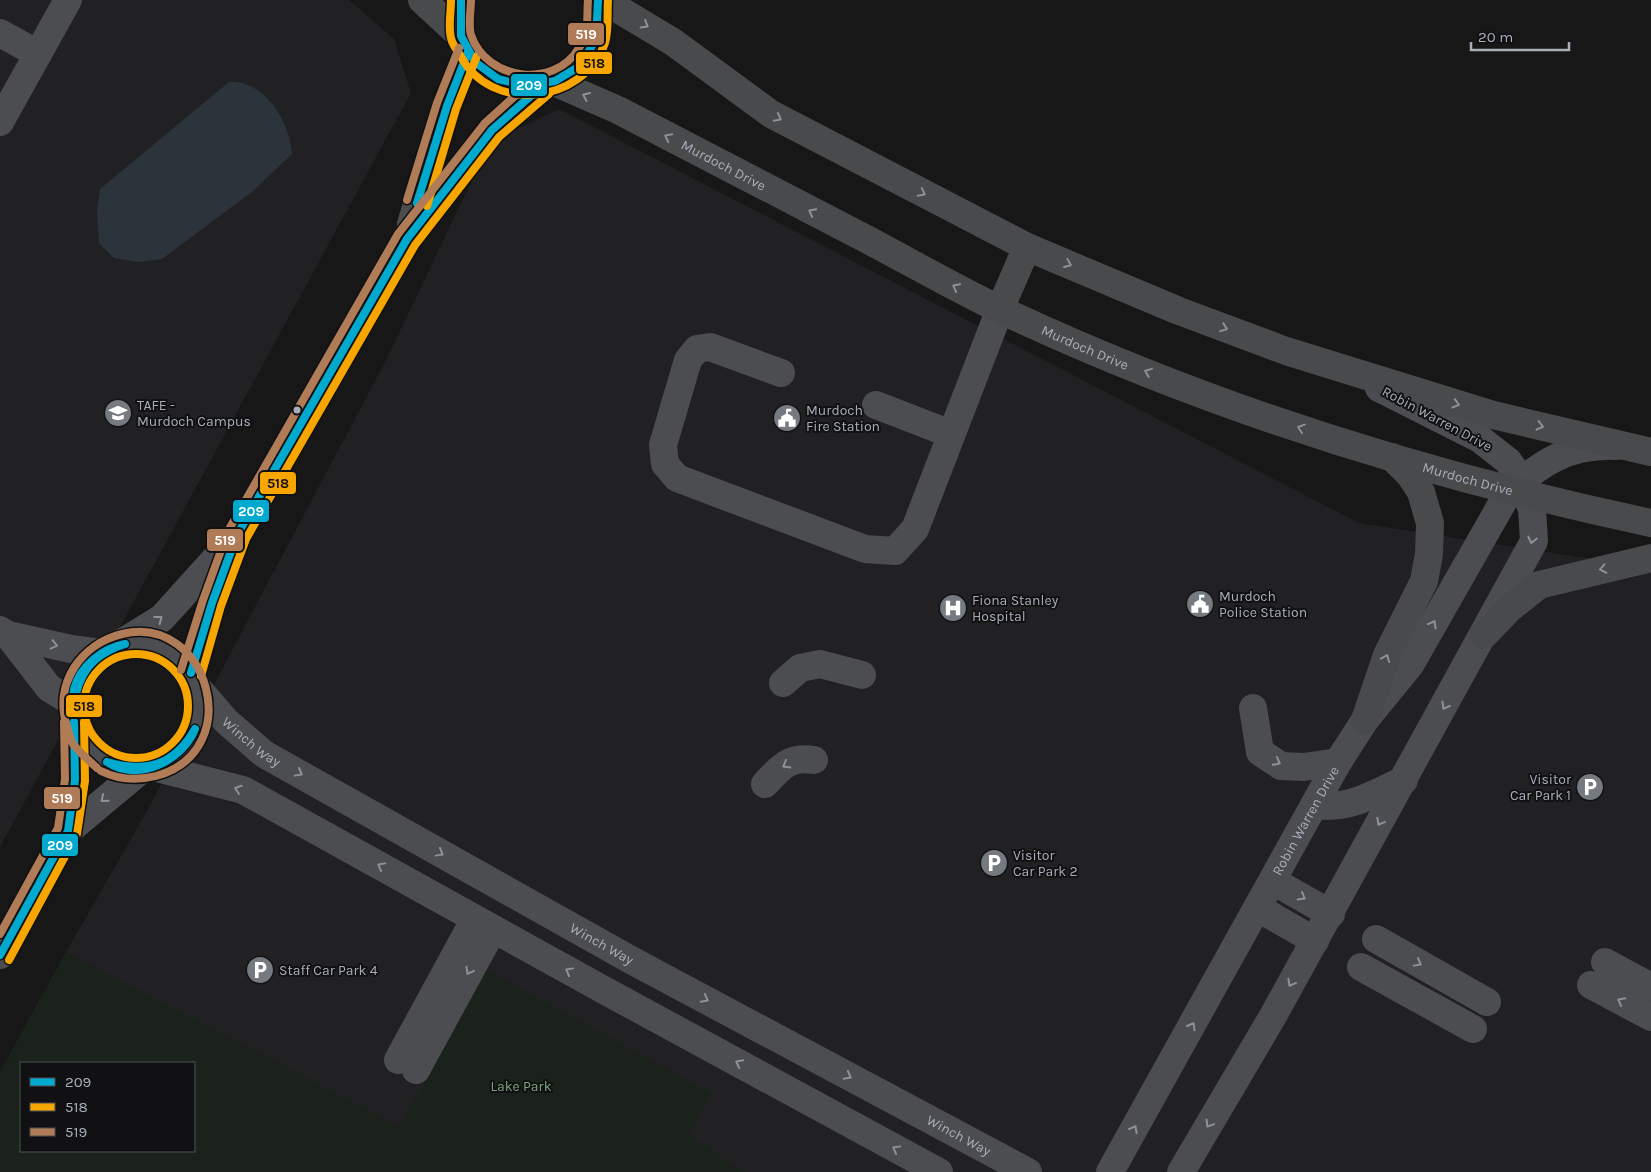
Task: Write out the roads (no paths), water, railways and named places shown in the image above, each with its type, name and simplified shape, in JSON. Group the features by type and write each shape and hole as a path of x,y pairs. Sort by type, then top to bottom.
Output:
{"main road":[{"name":"Murdoch Drive","path":"422,0 465,44 485,72 502,82 522,87 548,84 618,110 1000,309 1175,383 1301,428 1390,456 1651,523"},
{"path":"462,0 458,14 465,44"},
{"path":"548,84 572,72 587,57 596,38 600,17 598,0"},
{"path":"603,0 673,42 771,114 1027,247 1179,310 1286,351 1343,370 1493,415 1651,452"},
{"path":"1000,309 1027,247"},
{"path":"1365,720 1387,655 1424,581 1429,554 1430,523 1421,492 1410,475 1390,456"},
{"path":"1484,635 1509,609 1538,585 1651,558"}],"street":[{"path":"0,122 68,0"},
{"path":"0,33 38,54"},
{"path":"406,239 465,44"},
{"path":"0,955 68,831 75,780 74,691 84,669 110,649 162,618 237,535 406,239 492,130 548,84"},
{"path":"781,374 710,347 697,349 688,360 663,445 666,464 677,478 865,549 895,551 915,530 1000,309"},
{"name":"Robin Warren Drive","path":"1181,1172 1331,914 1534,541 1535,522 1508,461 1486,443 1343,370"},
{"path":"876,405 952,434"},
{"name":"Robin Warren Drive","path":"1110,1172 1338,762 1365,720 1410,665 1496,512 1542,464 1582,448 1603,446 1625,447"},
{"path":"193,679 237,535"},
{"path":"4,632 71,649 110,649 138,643 157,646 174,655 193,679 199,708 194,730 182,750 164,763 147,768 68,831"},
{"path":"4,632 49,688 73,712 85,745 94,754 116,767 147,768 243,790 482,927 602,989 939,1172"},
{"path":"783,683 800,668 820,664 862,675"},
{"name":"Winch Way","path":"193,679 226,721 264,754 652,972 1028,1172"},
{"path":"1253,708 1260,752 1281,766 1304,767 1338,762"},
{"path":"765,784 781,766 799,758 814,760"},
{"path":"1315,805 1333,807 1354,804 1404,780"},
{"path":"1273,881 1331,914"},
{"path":"1258,908 1315,941"},
{"path":"482,927 407,1065 422,994 482,927"},
{"path":"1376,939 1487,1002"},
{"path":"1605,962 1651,987"},
{"path":"1361,967 1473,1029"},
{"path":"602,989 615,990 652,972 688,1036"},
{"path":"1591,985 1651,1017"}],"place":[{"name":"TAFE - Murdoch Campus","path":"118,413"},
{"name":"Murdoch Fire Station","path":"787,418"},
{"name":"Murdoch Police Station","path":"1200,604"},
{"name":"Fiona Stanley Hospital","path":"953,608"},
{"name":"Visitor Car Park 1","path":"1590,787"},
{"name":"Visitor Car Park 2","path":"994,863"},
{"name":"Staff Car Park 4","path":"260,970"}],"park label":[{"name":"Lake Park","path":"521,1086"}]}
